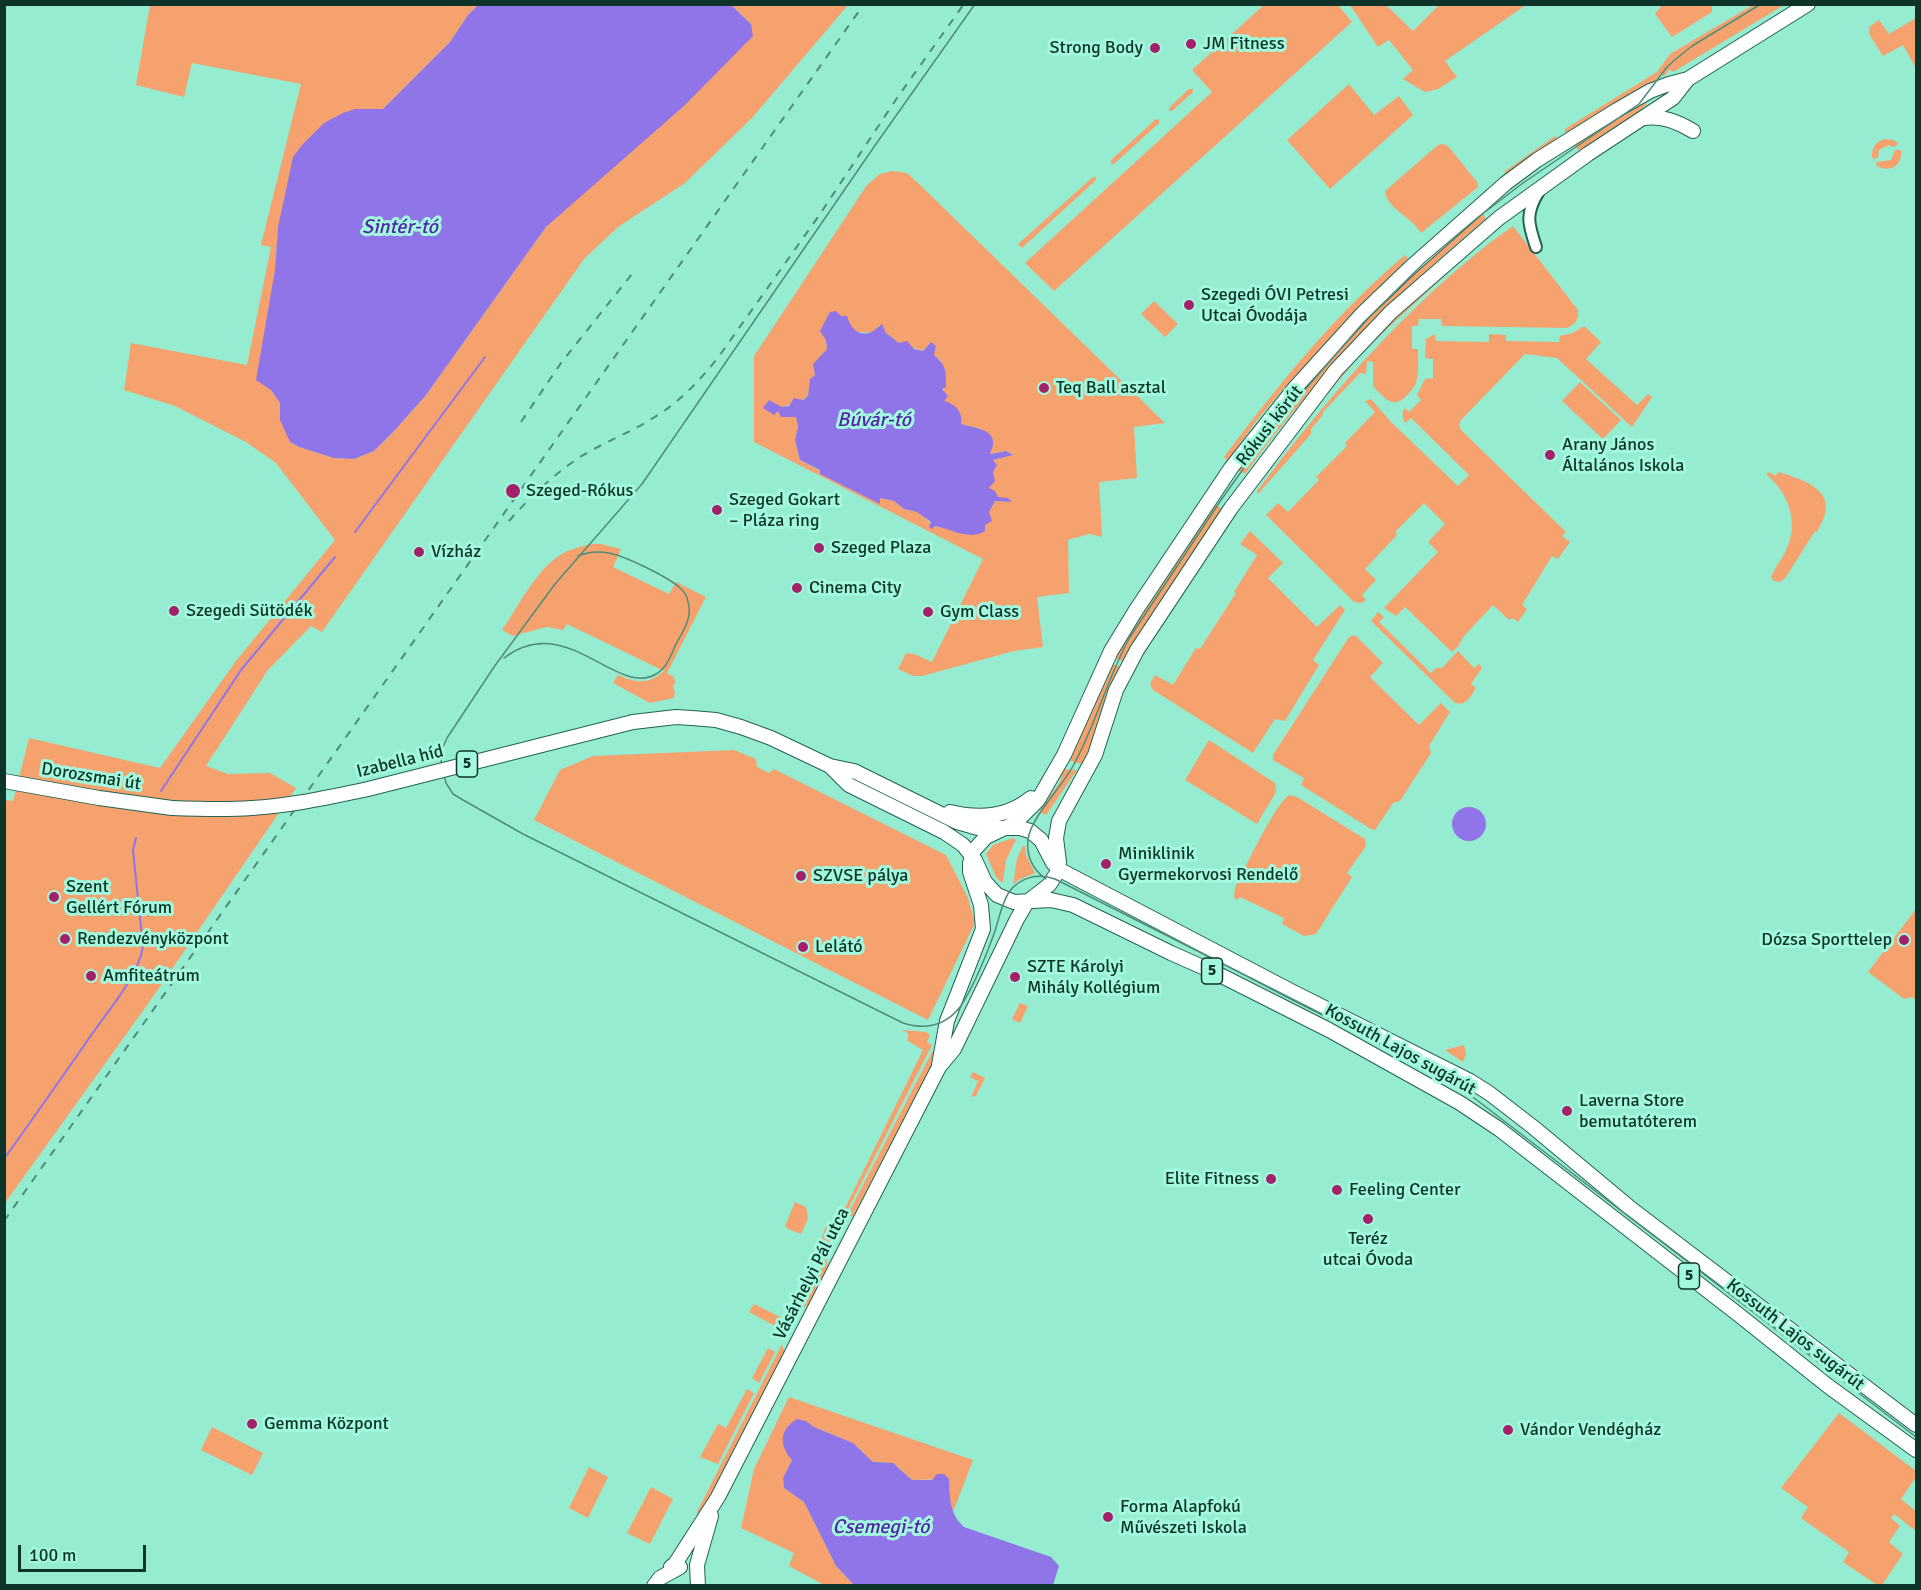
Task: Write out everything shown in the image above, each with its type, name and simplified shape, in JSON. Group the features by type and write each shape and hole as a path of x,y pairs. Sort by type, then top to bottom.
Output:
{"main road":[{"name":"Rókusi körút","path":"972,855 977,845 986,837 1021,818 1038,800 1064,755 1111,651 1231,468 1294,388 1379,298 1506,183 1537,160 1580,132 1654,90 1688,79 1808,4"},
{"name":"Rókusi körút","path":"1058,869 1056,838 1059,821 1095,755 1116,690 1137,650 1231,508 1336,370 1391,312 1499,218 1543,185 1673,98 1688,79"},
{"path":"1654,90 1673,98"},
{"path":"1642,118 1665,118 1693,131"},
{"name":"Kossuth Lajos sugárút","path":"633,722 676,717 716,720 771,738 830,766 854,771 957,822 972,827 1020,828 1030,831 1046,848 1058,869 1489,1093 1629,1207 1917,1425"},
{"name":"Izabella híd","path":"172,808 220,810 320,799 633,722"},
{"name":"Kossuth Lajos sugárút","path":"830,766 849,785 944,832 963,845 972,855 982,878 993,892 1010,901 1051,900 1073,905 1283,1006 1460,1103 1499,1129 1730,1307 1828,1386 1917,1450"},
{"name":"Dorozsmai út","path":"4,781 172,808"},
{"path":"919,804 965,816 998,815 1020,807 1046,786"},
{"name":"Vásárhelyi Pál utca","path":"939,1067 947,1021 983,928 981,905 970,872 972,855"},
{"path":"1027,902 1049,885 1058,869"},
{"name":"Vásárhelyi Pál utca","path":"693,1584 696,1543 718,1497 939,1067 954,1049 1013,925 1027,902"},
{"name":"Vásárhelyi Pál utca","path":"654,1586 696,1543"},
{"name":"Vásárhelyi Pál utca","path":"647,1586 651,1576 657,1571 674,1568 686,1574 693,1584"}],"street":[{"path":"1536,247 1528,218 1533,201 1543,185"}],"shaded area":[{"path":"1265,4 1338,5 1352,22 1054,291 1025,263 1212,92 1192,70"},
{"path":"150,5 478,5 468,15 450,42 383,109 355,109 324,124 278,227 271,390 280,403 290,442 334,458 354,459 374,451 426,395 546,227 578,198 751,24 731,5 848,5 752,118 685,183 618,227 584,259 322,632 311,626 268,670 206,766 228,774 270,773 296,788 150,1001 5,1203 5,800 13,801 29,738 160,768 236,661 335,540 276,463 246,442 175,406 124,390 131,343 247,365 271,247 261,245 301,84 192,63 184,97 136,85"},
{"path":"1350,5 1386,5 1413,31 1439,5 1526,5 1445,61 1457,77 1438,89 1425,92 1403,79 1413,70 1389,40 1378,47"},
{"path":"1662,5 1712,5 1712,12 1672,37 1655,14"},
{"path":"1753,5 1784,5 1673,72 1670,69 1664,76 1660,74 1655,82 1565,135 1565,129 1657,72 1670,54"},
{"path":"1916,18 1916,68 1903,45 1883,56 1869,34 1869,27 1879,20 1889,34"},
{"path":"1349,84 1374,115 1399,96 1413,115 1330,189 1287,140"},
{"path":"1189,89 1193,89 1193,92 1172,111 1169,111 1169,108"},
{"path":"1644,101 1647,104 1635,115 1585,148 1578,150 1574,144 1621,114 1626,115"},
{"path":"1156,119 1159,123 1114,164 1111,164 1111,160"},
{"path":"1555,136 1558,140 1507,176 1504,172"},
{"path":"1885,139 1898,143 1893,147 1889,145 1879,150 1878,158 1874,159 1872,157 1873,148"},
{"path":"1438,145 1448,146 1477,182 1478,187 1421,233 1390,203 1385,191"},
{"path":"1895,150 1901,150 1901,156 1895,167 1887,169 1877,166 1876,162 1891,160"},
{"path":"893,171 907,173 1165,423 1134,427 1137,478 1099,482 1102,537 1089,534 1068,540 1069,593 1037,597 1043,647 1014,651 922,676 913,676 898,669 906,653 932,662 983,559 754,442 754,356 867,185 880,174","holes":["849,325 856,332 886,333 899,343 923,351 931,342 934,355 942,362 944,401 961,424 982,429 989,454 1006,451 1013,455 993,460 989,489 998,497 1011,502 995,501 985,525 944,528 934,526 918,512 904,509 894,501 880,498 880,503 800,460 795,440 798,427 796,417 778,411 808,396 810,380 815,375 814,364 827,349 826,340"]},
{"path":"1093,177 1096,177 1096,180 1022,248 1018,244"},
{"path":"1482,212 1486,219 1388,308 1328,371 1245,474 1239,470 1293,399 1382,301"},
{"path":"1513,226 1578,310 1575,323 1567,328 1442,326 1441,319 1419,319 1418,326 1412,326 1412,349 1418,349 1418,370 1416,383 1409,393 1400,401 1387,400 1373,386 1373,362 1367,361 1366,374 1360,373 1323,412 1311,429 1311,434 1258,494 1257,491 1302,433 1373,351 1452,274"},
{"path":"1498,227 1389,327 1359,357 1308,416 1330,384 1378,331"},
{"path":"1405,255 1408,258 1394,276 1285,387 1257,420 1228,461 1224,457 1309,351 1355,301"},
{"path":"1154,301 1178,324 1165,337 1141,314"},
{"path":"1584,326 1601,342 1586,359 1637,405 1648,394 1652,397 1632,427 1557,358 1525,354 1461,420 1459,425 1461,430 1566,532 1562,536 1570,542 1558,559 1552,556 1522,605 1527,609 1518,622 1513,618 1509,620 1493,605 1452,652 1405,607 1396,616 1384,608 1438,552 1428,542 1445,524 1424,503 1395,532 1397,535 1365,569 1376,580 1362,595 1366,600 1362,603 1354,602 1266,515 1278,503 1288,512 1319,480 1316,477 1347,446 1345,443 1375,412 1365,401 1371,399 1391,422 1458,486 1469,475 1411,418 1405,423 1403,417 1405,408 1409,412 1421,400 1417,395 1425,379 1433,378 1433,359 1425,358 1426,339 1435,334 1436,341 1489,342 1489,334 1506,335 1506,341 1559,342 1560,336 1573,333"},
{"path":"1580,382 1621,420 1603,439 1562,401"},
{"path":"1768,472 1776,476 1778,472 1809,484 1822,494 1826,509 1817,532 1815,531 1786,577 1780,582 1774,581 1771,577 1787,548 1792,528 1791,518 1786,499 1767,475"},
{"path":"1216,504 1222,509 1136,638 1125,659 1122,661 1115,658 1129,635"},
{"path":"1250,531 1283,563 1268,578 1317,627 1340,605 1345,610 1313,660 1319,665 1285,721 1275,719 1253,753 1153,690 1150,684 1155,675 1173,685 1196,648 1200,649 1257,555 1240,544"},
{"path":"591,544 621,549 613,567 669,594 676,582 706,597 667,673 674,677 674,698 650,703 613,683 618,675 631,680 647,681 664,671 567,624 563,630 546,627 513,636 502,630 533,582 548,565 564,553"},
{"path":"1378,612 1384,617 1379,622 1431,673 1436,668 1442,668 1458,651 1474,668 1479,664 1482,668 1471,684 1476,688 1468,700 1459,704 1455,703 1371,621"},
{"path":"1355,635 1383,663 1370,677 1419,725 1441,703 1450,712 1429,746 1431,753 1400,801 1393,803 1375,830 1301,785 1304,778 1273,760 1273,755 1349,637"},
{"path":"1113,664 1120,667 1084,765 1068,760"},
{"path":"1209,740 1275,783 1276,792 1257,824 1185,780"},
{"name":"SZVSE pálya","path":"734,750 756,759 757,767 769,773 774,769 946,855 968,898 975,923 928,1020 534,820 560,770 593,756"},
{"path":"1063,769 1077,770 1046,815 1039,812 1060,782"},
{"path":"1289,795 1297,797 1365,839 1366,846 1347,873 1352,877 1316,934 1304,936 1282,924 1284,918 1240,897 1237,900 1234,897 1235,888 1260,838 1276,811"},
{"path":"1013,838 1016,840 1006,860 1003,882 1001,882 996,877 986,854 993,845"},
{"path":"1025,846 1026,855 1035,873 1018,880 1013,885 1017,858"},
{"name":"Dózsa Sporttelep","path":"1916,909 1916,1000 1912,997 1904,999 1868,972"},
{"path":"1020,1003 1028,1006 1020,1023 1012,1019"},
{"path":"902,1030 926,1032 930,1035 927,1042 932,1045 846,1213 845,1208 923,1050 908,1041 908,1033"},
{"path":"1464,1045 1466,1054 1463,1062 1445,1050"},
{"path":"932,1052 938,1054 853,1216 847,1216"},
{"path":"973,1072 985,1078 976,1096 971,1097 978,1081 970,1077"},
{"path":"795,1202 806,1207 808,1219 801,1234 785,1226"},
{"path":"833,1222 840,1223 827,1248 822,1243 823,1236 826,1228"},
{"path":"826,1258 828,1265 809,1304 800,1310"},
{"path":"754,1304 786,1320 789,1323 786,1329 782,1327 781,1329 749,1312"},
{"path":"782,1344 785,1353 713,1499 697,1518 697,1512"},
{"path":"768,1348 775,1352 759,1383 752,1378"},
{"path":"747,1389 754,1393 718,1464 700,1457 718,1424 726,1428"},
{"path":"789,1397 973,1460 953,1512 950,1507 949,1479 912,1480 893,1463 873,1462 853,1443 814,1427 806,1421 783,1478 784,1488 804,1502 836,1566 854,1585 824,1585 789,1566 794,1553 741,1528 754,1469"},
{"path":"1839,1413 1916,1471 1916,1477 1901,1499 1916,1511 1916,1531 1894,1514 1891,1518 1900,1526 1889,1542 1903,1554 1882,1585 1877,1585 1843,1562 1849,1552 1801,1518 1808,1507 1781,1488"},
{"path":"212,1427 263,1453 252,1475 201,1450"},
{"path":"589,1467 608,1477 588,1518 569,1508"},
{"path":"651,1487 673,1499 650,1544 627,1533"}],"water":[{"name":"Sintér-tó","path":"478,5 731,5 751,24 753,36 685,105 546,227 426,395 374,451 354,459 334,458 299,447 290,442 280,420 280,403 271,390 256,380 275,270 278,227 293,157 324,123 355,109 383,109 450,42 468,15"},
{"name":"Búvár-tó","path":"836,311 841,316 847,316 857,332 864,334 871,332 882,324 886,333 899,343 907,341 914,349 923,351 931,342 936,346 934,355 944,366 946,373 946,387 942,389 948,396 944,401 958,409 961,424 990,435 993,444 990,454 1006,451 1013,455 993,460 997,465 993,472 995,481 989,488 995,491 998,497 1008,498 1012,502 995,501 989,512 992,521 985,525 985,531 967,535 935,526 932,529 929,527 931,522 917,512 904,509 894,501 880,498 880,504 820,474 820,470 800,460 795,440 798,427 796,417 781,417 778,411 774,415 763,408 769,400 782,407 789,406 794,398 803,400 808,396 810,379 815,375 813,364 827,349 826,340 820,331 830,312"},
{"path":"1469,807 1481,812 1486,824 1481,836 1469,841 1457,836 1452,824 1457,812"},
{"name":"Csemegi-tó","path":"797,1419 853,1443 873,1462 893,1463 912,1480 932,1480 937,1474 944,1474 949,1479 950,1499 959,1522 964,1527 1051,1557 1059,1566 1053,1585 854,1585 836,1566 804,1502 784,1488 783,1478 792,1460 785,1449 783,1438 787,1428"}],"waterway":[{"path":"355,532 485,357"},
{"path":"161,791 241,670 335,557"},
{"path":"4,1159 122,992 140,959 143,947 133,850 136,838"}],"tram line":[{"path":"975,4 642,484 555,584 494,667 447,738 441,762 446,783 453,794 523,834 911,1025 934,1025 948,1018 960,1007 980,970 1004,901 1013,887 1030,878 1042,876 1055,879 1413,1060 1465,1091 1916,1437"},
{"path":"1046,879 1037,871 1029,857 1028,840 1034,822 1068,774 1081,750 1130,637 1221,500 1276,423 1363,323 1425,262 1523,183 1639,104 1667,67 1692,46 1761,4"},
{"path":"504,658 527,646 548,644 569,648 625,675 641,678 656,674 666,665 688,618 689,608 684,592 655,572 616,555 597,552 578,556"}],"railway":[{"path":"4,1221 864,4"},
{"path":"509,521 560,471 589,452 662,412 688,392 703,376 818,217 897,98 964,4"},
{"path":"521,422 561,363 632,274"}],"place":[{"name":"JM Fitness","path":"1191,44"},
{"name":"Strong Body","path":"1155,48"},
{"name":"Szegedi ÓVI Petresi Utcai Óvodája","path":"1189,305"},
{"name":"Teq Ball asztal","path":"1044,388"},
{"name":"Arany János Általános Iskola","path":"1550,455"},
{"name":"Szeged-Rókus","path":"513,491"},
{"name":"Szeged Gokart – Pláza ring","path":"717,510"},
{"name":"Szeged Plaza","path":"819,548"},
{"name":"Vízház","path":"419,552"},
{"name":"Cinema City","path":"797,588"},
{"name":"Szegedi Sütödék","path":"174,611"},
{"name":"Gym Class","path":"928,612"},
{"name":"Miniklinik Gyermekorvosi Rendelő","path":"1106,864"},
{"name":"SZVSE pálya","path":"801,876"},
{"name":"Szent Gellért Fórum","path":"54,897"},
{"name":"Rendezvényközpont","path":"65,939"},
{"name":"Dózsa Sporttelep","path":"1904,940"},
{"name":"Lelátó","path":"803,947"},
{"name":"Amfiteátrum","path":"91,976"},
{"name":"SZTE Károlyi Mihály Kollégium","path":"1015,977"},
{"name":"Laverna Store bemutatóterem","path":"1567,1111"},
{"name":"Elite Fitness","path":"1271,1179"},
{"name":"Feeling Center","path":"1337,1190"},
{"name":"Teréz utcai Óvoda","path":"1368,1219"},
{"name":"Gemma Központ","path":"252,1424"},
{"name":"Vándor Vendégház","path":"1508,1430"},
{"name":"Forma Alapfokú Művészeti Iskola","path":"1108,1517"}]}
